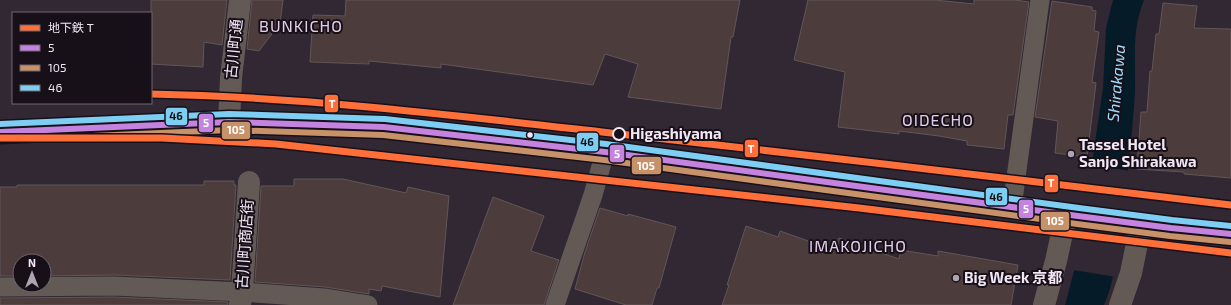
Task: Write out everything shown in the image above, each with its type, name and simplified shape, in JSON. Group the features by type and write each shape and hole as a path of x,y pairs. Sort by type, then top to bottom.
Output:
{"main road":[{"path":"0,132 229,122 384,127 605,152 1012,208 1231,234"}],"street":[{"name":"古川町通","path":"229,122 231,78 240,0"},
{"name":"古川町商店街","path":"241,299 249,182"},
{"path":"1044,305 1056,260 1072,215"},
{"path":"1120,305 1131,272 1134,223"}],"lane":[{"path":"1012,208 1040,0"},
{"path":"555,305 593,195 605,152"},
{"path":"0,287 114,286 241,299 324,298 368,305"}],"water":[{"name":"Shirakawa","path":"1113,0 1144,0 1137,23 1135,93 1117,256 1111,286 1104,305 1065,305 1074,271 1092,163 1103,88 1106,28"}],"pier":[{"path":"1090,164 1130,171 1116,277 1073,270"}],"building":[{"path":"151,0 227,0 222,45 204,42 203,67 152,64"},
{"path":"252,0 283,0 280,23 259,51 247,49"},
{"path":"346,0 740,0 733,37 731,37 721,109 628,97 638,64 605,54 593,85 441,64 441,68 369,61 369,64 310,62 313,15 345,16"},
{"path":"808,0 935,0 974,4 974,0 1015,0 1029,2 1013,115 1008,115 1004,149 967,145 967,141 939,136 899,131 899,134 838,127 845,72 794,60"},
{"path":"1052,1 1092,7 1092,10 1096,11 1094,31 1099,32 1092,82 1096,83 1087,157 1055,153 1058,121 1035,117"},
{"path":"1163,3 1197,6 1194,28 1231,29 1231,178 1184,174 1184,172 1137,169 1141,112 1147,112 1150,71 1152,71 1156,34 1159,34"},
{"path":"294,179 343,179 406,193 408,187 449,196 440,297 382,286 381,291 369,289 369,294 325,287 255,282 261,186 294,186"},
{"path":"204,181 234,181 234,185 236,185 230,280 115,275 52,276 52,253 12,253 12,276 0,276 0,187 17,187 17,185 204,185"},
{"path":"493,197 544,216 531,251 559,260 544,305 453,305"},
{"path":"600,208 676,227 659,288 657,288 652,305 626,305 575,289 585,252"},
{"path":"746,226 778,237 780,231 834,250 839,238 899,259 901,250 938,256 938,251 1018,265 1011,305 722,305"},
{"path":"114,297 228,302 228,305 0,305 0,298"}],"metro line":[{"name":"T","path":"152,94 264,99 433,113 1231,205"},
{"name":"T","path":"0,138 162,138 276,144 859,208 1231,253"}],"transit line":[{"name":"46","path":"0,124 229,114 385,119 606,144 1079,208 1231,226"},
{"name":"5","path":"0,132 229,122 384,127 605,152 1078,216 1231,234"},
{"name":"105","path":"0,140 229,130 383,135 604,160 1077,224 1230,242"}],"place":[{"name":"Higashiyama","path":"619,134"},
{"name":"Tassel Hotel Sanjo Shirakawa","path":"1071,154"},
{"name":"Big Week 京都","path":"956,278"}],"district":[{"name":"BUNKICHO","path":"301,26"},
{"name":"OIDECHO","path":"938,120"},
{"name":"IMAKOJICHO","path":"858,246"}]}
